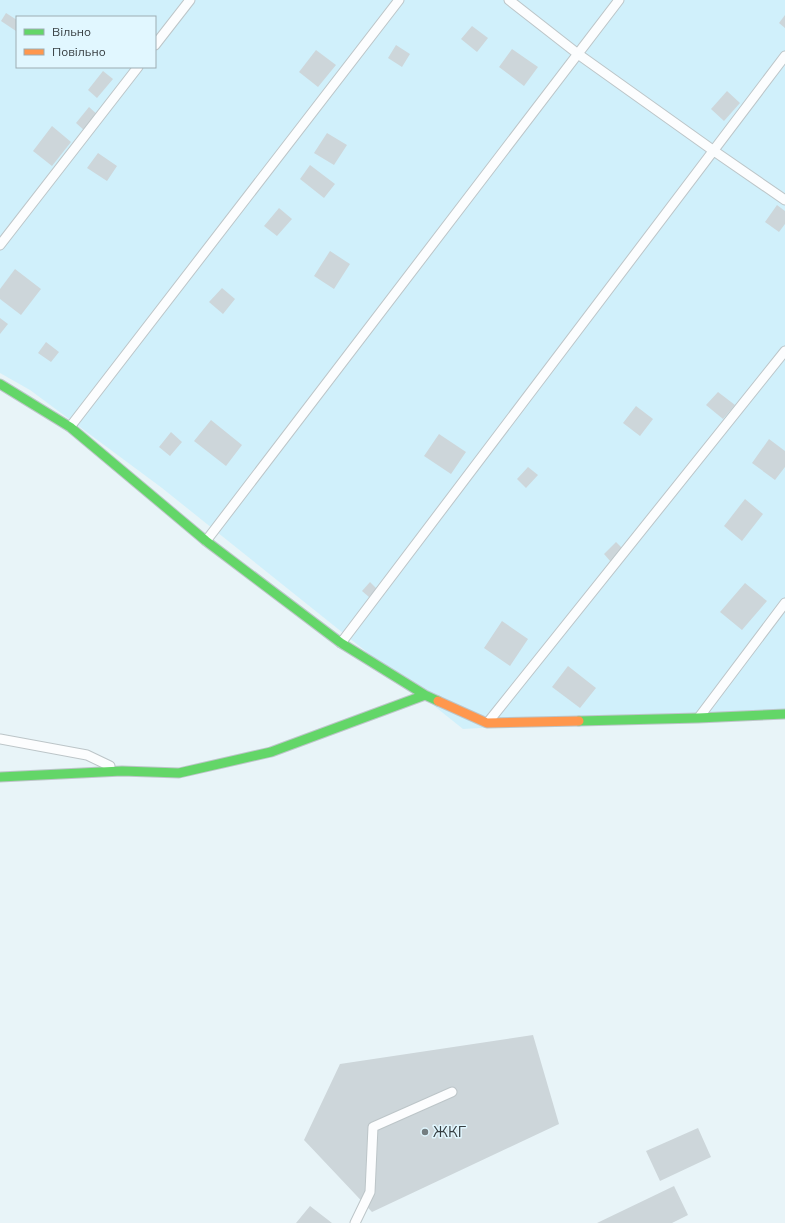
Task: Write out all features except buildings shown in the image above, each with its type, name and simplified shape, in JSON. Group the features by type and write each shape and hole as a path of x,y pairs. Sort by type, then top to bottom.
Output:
{"street":[{"path":"0,384 70,427 206,541 341,643 426,695 487,723 698,718 785,714"},
{"path":"0,777 122,771 179,773 271,752 426,695"}],"lane":[{"path":"156,44 190,0"},
{"path":"70,427 399,0"},
{"path":"509,0 578,54 785,200"},
{"path":"206,541 619,0"},
{"path":"341,643 785,56"},
{"path":"0,245 137,68"},
{"path":"487,723 785,351"},
{"path":"698,718 785,603"},
{"path":"0,739 87,755 122,771"},
{"path":"355,1223 370,1192 373,1127 452,1092"}],"shaded area":[{"path":"0,0 785,0 785,710 463,729 162,488 30,390 0,373"}],"traffic: fast":[{"path":"0,384 70,427 206,541 341,643 425,695 438,701"},
{"path":"0,777 122,771 179,773 271,752 425,695"},
{"path":"579,721 785,714"}],"traffic: slow":[{"path":"438,701 487,723 579,721"}],"place":[{"name":"ЖКГ","path":"425,1132"}]}
